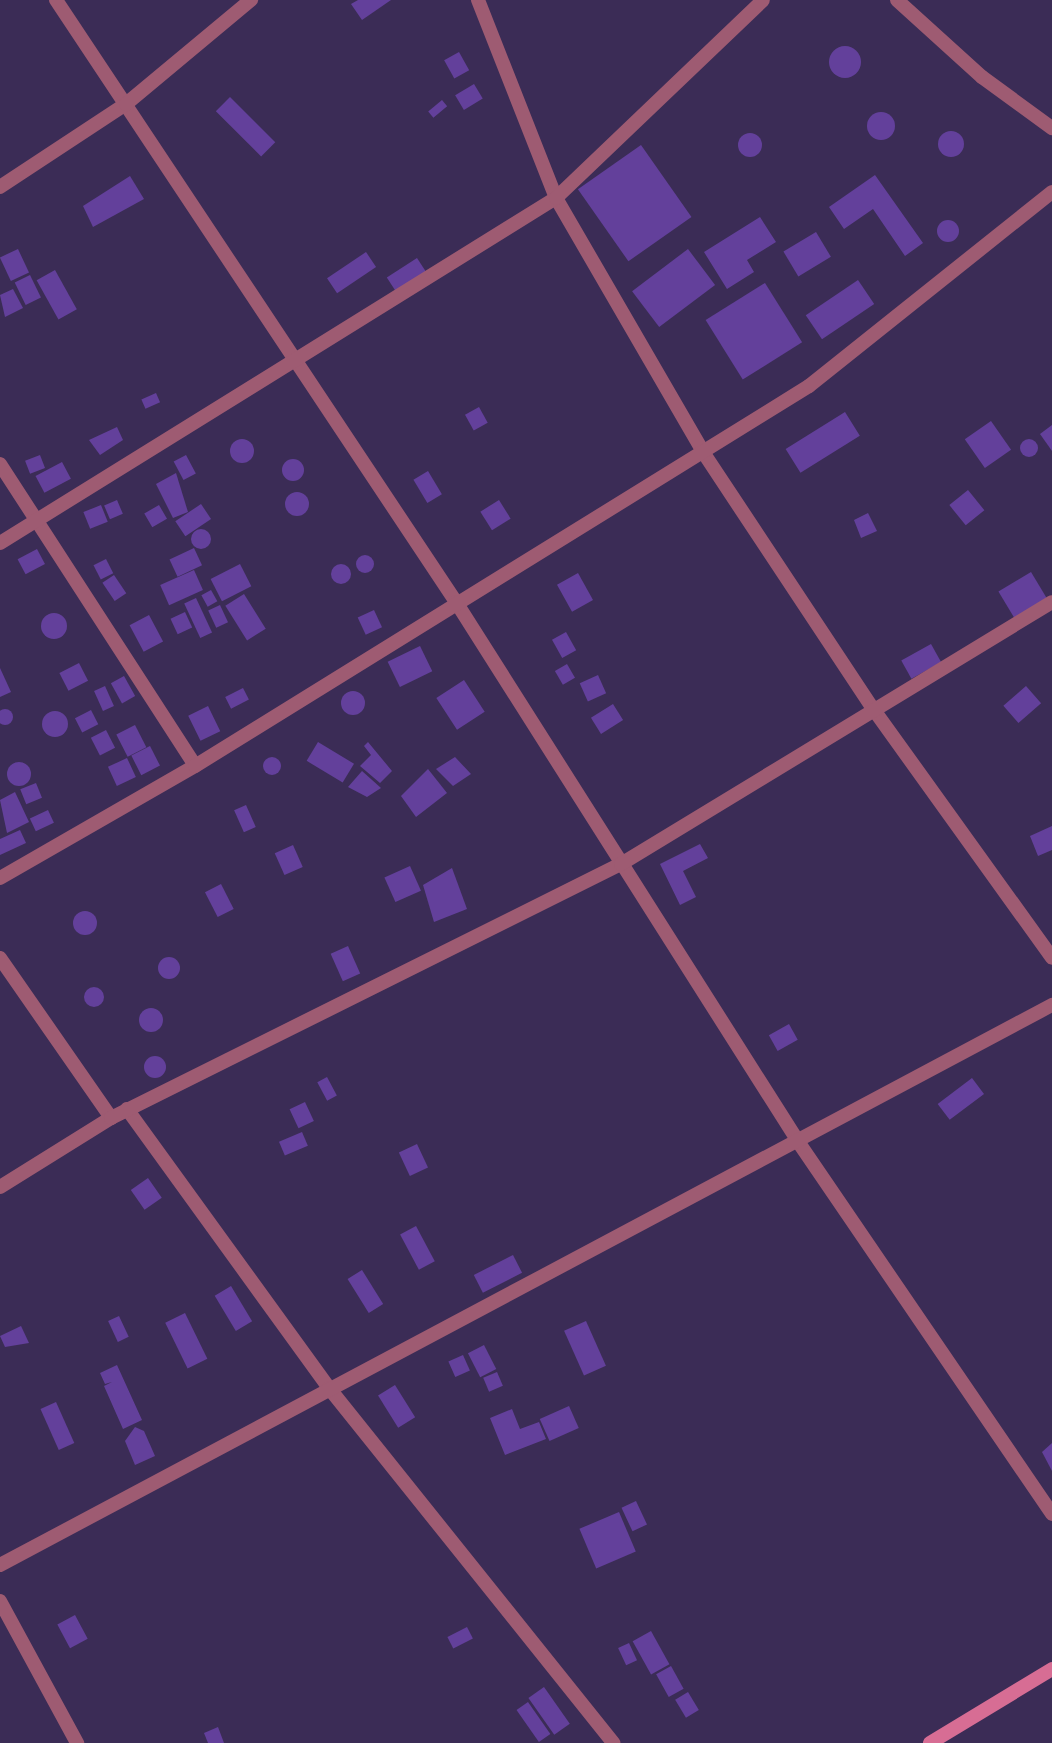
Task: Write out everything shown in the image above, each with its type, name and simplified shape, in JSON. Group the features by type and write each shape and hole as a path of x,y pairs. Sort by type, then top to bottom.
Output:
{"main road":[{"path":"930,1743 1052,1669"}],"street":[{"path":"56,0 296,356 456,602 799,1143 1052,1514"},
{"path":"0,187 126,104 251,0"},
{"path":"478,0 556,198 703,452 874,710 1052,958"},
{"path":"0,543 296,356 556,198 763,0"},
{"path":"897,0 982,77 1052,128"},
{"path":"0,878 195,766 809,386 916,307 1052,192"},
{"path":"0,464 195,766"},
{"path":"0,1187 127,1109 621,864 1052,602"},
{"path":"0,958 111,1118"},
{"path":"0,1565 329,1388 799,1143 1052,1005"},
{"path":"127,1109 329,1388 613,1743"},
{"path":"0,1601 77,1743"}],"building":[{"path":"358,0 391,0 362,20 351,4"},
{"path":"845,46 856,51 861,62 856,73 845,78 834,73 829,62 834,51"},
{"path":"459,52 469,70 454,79 444,60"},
{"path":"474,84 483,99 464,110 455,95"},
{"path":"230,97 275,142 261,156 216,111"},
{"path":"442,100 447,106 433,118 428,112"},
{"path":"881,112 891,116 895,126 891,136 881,140 871,136 867,126 871,116"},
{"path":"951,131 960,135 964,144 960,153 951,157 942,153 938,144 942,135"},
{"path":"750,133 759,136 762,145 759,154 750,157 741,154 738,145 741,136"},
{"path":"641,145 691,217 628,261 578,189"},
{"path":"875,175 923,243 905,256 873,209 844,229 829,207"},
{"path":"130,176 144,199 93,227 83,206"},
{"path":"760,217 776,242 747,260 754,272 727,289 704,252"},
{"path":"948,220 956,223 959,231 956,239 948,242 940,239 937,231 940,223"},
{"path":"816,232 831,257 798,276 783,252"},
{"path":"18,249 29,273 11,281 0,257"},
{"path":"688,249 715,285 659,327 632,291"},
{"path":"366,252 376,267 337,293 327,278"},
{"path":"417,258 426,272 396,292 387,278"},
{"path":"55,270 77,309 58,320 37,280"},
{"path":"30,275 41,297 26,305 15,282"},
{"path":"858,280 874,304 822,339 806,315"},
{"path":"765,283 802,342 743,379 706,320"},
{"path":"13,289 23,308 5,317 0,295"},
{"path":"156,393 160,402 145,409 141,400"},
{"path":"479,407 488,423 474,431 465,415"},
{"path":"845,412 860,436 800,473 786,449"},
{"path":"991,421 1011,450 985,468 965,439"},
{"path":"1052,425 1052,451 1040,434"},
{"path":"117,427 123,440 100,455 89,440"},
{"path":"242,439 253,446 254,451 247,462 242,463 231,456 230,451 237,440"},
{"path":"1025,439 1033,439 1038,448 1036,455 1025,457 1020,452 1020,444"},
{"path":"40,455 45,468 30,474 25,461"},
{"path":"186,455 196,474 183,480 174,462"},
{"path":"293,459 301,462 304,470 301,478 293,481 285,478 282,470 285,462"},
{"path":"62,462 71,479 44,493 36,476"},
{"path":"428,471 442,494 427,503 413,480"},
{"path":"176,473 188,512 173,518 156,484"},
{"path":"968,490 984,510 966,525 949,505"},
{"path":"297,492 305,496 309,504 305,512 297,516 289,512 285,504 289,496"},
{"path":"117,500 123,514 110,519 104,505"},
{"path":"499,500 511,519 492,530 480,512"},
{"path":"201,504 211,519 185,536 175,521"},
{"path":"101,505 108,522 90,529 83,512"},
{"path":"159,505 167,519 152,527 144,514"},
{"path":"868,513 877,531 861,538 854,520"},
{"path":"201,529 208,532 211,539 208,546 201,549 194,546 191,539 194,532"},
{"path":"194,548 202,565 178,577 170,559"},
{"path":"37,549 45,564 26,574 18,559"},
{"path":"365,555 371,558 374,564 371,570 365,573 359,570 356,564 359,558"},
{"path":"106,559 113,573 101,580 94,565"},
{"path":"240,564 251,586 222,601 211,579"},
{"path":"341,564 348,567 351,574 348,581 341,584 334,581 331,574 334,567"},
{"path":"194,570 203,590 169,605 160,585"},
{"path":"1031,572 1048,600 1015,620 998,592"},
{"path":"578,573 593,600 572,612 557,585"},
{"path":"114,575 126,593 115,601 102,583"},
{"path":"211,590 217,601 208,607 201,595"},
{"path":"244,594 266,629 247,640 225,606"},
{"path":"196,598 212,632 200,638 184,603"},
{"path":"220,605 228,622 216,628 208,610"},
{"path":"374,610 382,627 366,635 358,618"},
{"path":"185,612 192,627 178,634 170,619"},
{"path":"54,613 63,617 67,626 63,635 54,639 45,635 41,626 45,617"},
{"path":"149,615 163,641 144,652 130,625"},
{"path":"566,632 576,650 562,658 552,640"},
{"path":"931,644 941,662 911,679 901,660"},
{"path":"420,646 432,671 400,687 388,662"},
{"path":"79,663 88,681 68,691 59,673"},
{"path":"567,664 575,678 563,685 555,671"},
{"path":"0,668 11,692 0,697"},
{"path":"598,675 606,693 588,701 580,683"},
{"path":"124,676 135,696 122,703 111,683"},
{"path":"464,680 485,712 457,730 436,698"},
{"path":"105,686 114,706 103,711 94,691"},
{"path":"1026,686 1041,703 1018,723 1003,706"},
{"path":"243,688 249,700 231,709 225,697"},
{"path":"353,691 361,695 365,703 361,711 353,715 345,711 341,703 345,695"},
{"path":"613,704 623,720 601,734 591,718"},
{"path":"208,706 220,731 201,741 188,716"},
{"path":"5,709 13,717 5,725 -3,717"},
{"path":"91,710 98,724 82,732 75,718"},
{"path":"55,711 64,715 68,724 64,733 55,737 46,733 42,724 46,715"},
{"path":"135,725 146,747 128,757 116,735"},
{"path":"106,730 115,748 100,756 91,738"},
{"path":"318,742 354,764 343,782 307,761"},
{"path":"368,742 392,771 380,783 360,766 371,755 364,746"},
{"path":"150,746 160,766 141,775 131,756"},
{"path":"268,757 276,757 281,766 279,773 268,775 263,770 263,762"},
{"path":"455,757 471,774 453,786 436,769"},
{"path":"127,758 136,777 117,786 108,767"},
{"path":"19,762 27,766 31,774 27,782 19,786 11,782 7,774 11,766"},
{"path":"428,769 447,793 416,817 401,796"},
{"path":"362,771 381,788 367,797 348,787"},
{"path":"36,783 42,798 26,804 20,789"},
{"path":"15,792 29,822 7,833 0,800"},
{"path":"246,805 256,827 244,832 234,810"},
{"path":"48,810 54,823 36,831 30,818"},
{"path":"1052,826 1052,850 1038,856 1030,836"},
{"path":"20,830 26,843 0,855 0,839"},
{"path":"700,844 708,858 683,871 696,897 680,905 660,864"},
{"path":"293,845 303,867 284,875 275,853"},
{"path":"410,866 421,891 395,902 384,877"},
{"path":"452,868 467,909 434,922 423,885"},
{"path":"221,884 234,909 218,917 205,892"},
{"path":"80,911 90,911 97,918 97,928 90,935 80,935 73,928 73,918"},
{"path":"348,946 360,973 343,981 331,954"},
{"path":"169,957 177,960 180,968 177,976 169,979 161,976 158,968 161,960"},
{"path":"94,987 101,990 104,997 101,1004 94,1007 87,1004 84,997 87,990"},
{"path":"151,1008 159,1012 163,1020 159,1028 151,1032 143,1028 139,1020 143,1012"},
{"path":"789,1024 798,1040 778,1051 769,1035"},
{"path":"155,1056 163,1059 166,1067 163,1075 155,1078 147,1075 144,1067 147,1059"},
{"path":"327,1077 337,1096 327,1101 317,1082"},
{"path":"972,1078 984,1094 950,1120 938,1104"},
{"path":"305,1102 314,1121 298,1128 290,1109"},
{"path":"302,1132 308,1146 285,1156 279,1142"},
{"path":"417,1144 428,1168 410,1176 399,1152"},
{"path":"148,1178 162,1198 145,1210 131,1190"},
{"path":"416,1226 435,1261 419,1270 400,1234"},
{"path":"513,1255 522,1273 483,1293 474,1275"},
{"path":"362,1270 383,1304 369,1313 348,1279"},
{"path":"231,1286 252,1321 236,1331 215,1296"},
{"path":"185,1313 207,1359 188,1368 165,1323"},
{"path":"119,1316 129,1337 118,1342 108,1321"},
{"path":"586,1321 606,1366 584,1376 564,1331"},
{"path":"21,1326 29,1343 5,1347 0,1336"},
{"path":"484,1345 496,1369 480,1377 468,1353"},
{"path":"463,1355 470,1371 455,1377 448,1362"},
{"path":"117,1365 142,1420 123,1429 104,1386 112,1382 105,1384 100,1373"},
{"path":"497,1372 503,1386 489,1392 483,1378"},
{"path":"395,1385 415,1417 398,1428 378,1396"},
{"path":"56,1402 74,1443 59,1450 40,1409"},
{"path":"569,1406 579,1428 550,1441 540,1419"},
{"path":"512,1409 520,1429 539,1422 546,1439 505,1455 490,1418"},
{"path":"135,1427 144,1431 155,1456 135,1465 125,1441"},
{"path":"1052,1443 1052,1471 1042,1452"},
{"path":"636,1501 647,1525 632,1531 621,1508"},
{"path":"619,1512 636,1552 596,1568 579,1529"},
{"path":"75,1615 88,1639 70,1648 57,1624"},
{"path":"467,1627 473,1639 453,1649 447,1637"},
{"path":"651,1631 669,1664 651,1674 633,1641"},
{"path":"629,1643 637,1660 626,1665 618,1648"},
{"path":"671,1666 684,1689 669,1697 656,1674"},
{"path":"544,1687 570,1724 554,1735 528,1698"},
{"path":"688,1692 699,1710 686,1718 675,1700"},
{"path":"528,1702 550,1734 539,1742 517,1710"},
{"path":"218,1727 224,1743 208,1743 204,1733"}]}
